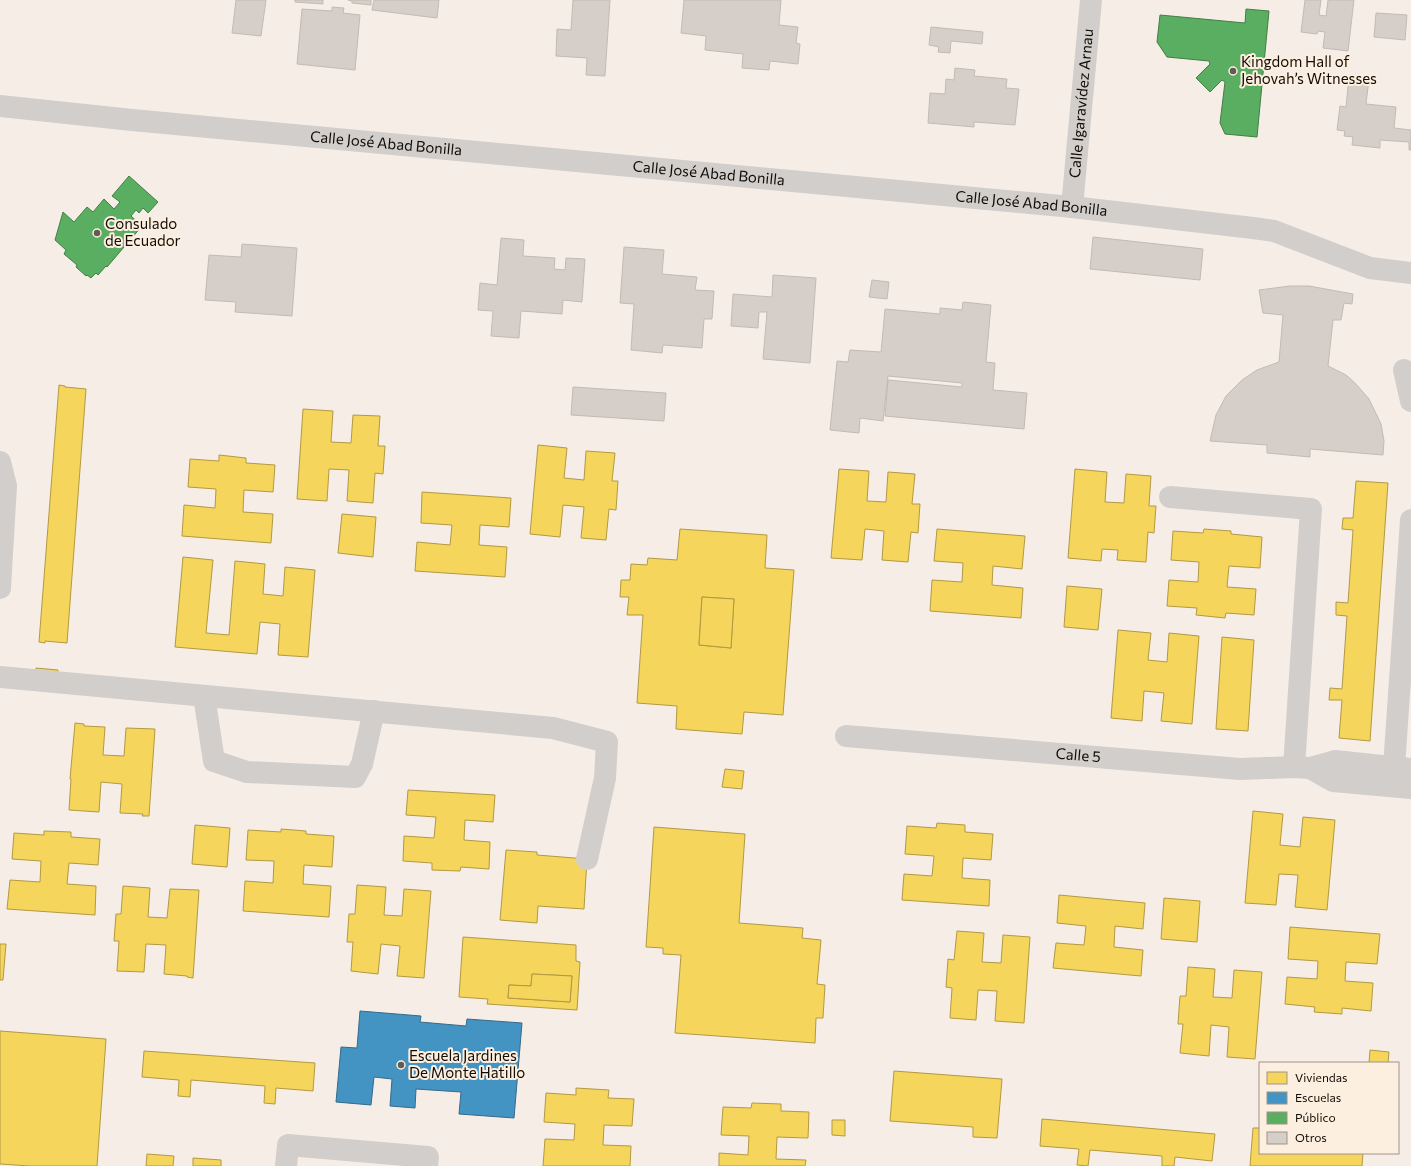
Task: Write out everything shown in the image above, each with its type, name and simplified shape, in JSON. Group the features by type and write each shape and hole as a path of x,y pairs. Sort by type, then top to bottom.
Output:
{"street":[{"name":"Calle Igaravídez Arnau","path":"1072,207 1091,0"},
{"name":"Calle José Abad Bonilla","path":"0,106 164,123 1072,207 1274,231 1370,268 1411,273"},
{"path":"1404,370 1411,401"},
{"path":"0,462 6,486 0,588"},
{"path":"1170,497 1311,508 1302,768 1333,781 1411,788"},
{"path":"1402,768 1411,520"},
{"path":"0,677 553,728 607,742 605,778 587,859"},
{"path":"204,696 214,761 247,772 356,777 362,764 374,711"},
{"name":"Calle 5","path":"846,736 1240,769 1302,768 1335,761 1402,768"},
{"path":"286,1166 288,1145 428,1157 427,1166"}],"building: Viviendas":[{"path":"59,385 86,389 67,643 45,641 45,643 39,642"},
{"path":"303,409 333,411 331,442 351,443 353,415 380,416 378,446 385,446 383,474 375,473 373,503 347,501 349,470 329,469 327,501 297,499"},
{"path":"538,445 567,448 564,478 584,480 586,451 615,453 612,481 618,481 616,510 609,509 606,540 581,538 584,507 563,505 560,537 530,534"},
{"path":"219,455 246,458 246,463 275,465 273,492 244,490 243,512 273,514 271,543 182,536 184,505 215,508 216,489 188,487 190,459 219,461"},
{"path":"839,469 869,471 867,501 886,502 888,472 915,474 912,504 920,504 918,533 911,532 908,562 882,560 884,531 865,529 862,560 831,558"},
{"path":"1075,469 1107,472 1105,502 1124,503 1126,474 1151,476 1149,506 1156,506 1154,533 1148,532 1146,562 1117,560 1118,550 1102,549 1101,561 1068,558"},
{"path":"1356,481 1388,483 1370,741 1339,738 1342,700 1329,700 1330,688 1342,689 1347,616 1336,615 1336,602 1348,603 1353,530 1342,529 1343,518 1353,518"},
{"path":"422,492 511,498 509,527 480,525 479,545 507,547 505,577 415,571 417,542 450,545 452,525 421,523"},
{"path":"342,514 376,517 373,557 338,553"},
{"path":"680,529 767,535 765,568 794,570 783,715 744,712 742,734 676,729 677,706 637,703 643,615 627,615 629,597 620,597 621,580 630,580 631,564 647,565 648,558 677,560","holes":["702,597 734,599 731,648 699,645"]},
{"path":"937,529 1025,536 1022,569 993,566 992,585 1023,588 1021,618 930,611 932,580 962,582 963,563 934,561"},
{"path":"1204,529 1231,531 1231,534 1262,537 1260,568 1229,566 1227,587 1256,589 1254,615 1226,613 1225,618 1196,615 1197,608 1167,606 1169,580 1198,582 1199,562 1171,560 1173,531 1203,533"},
{"path":"183,557 213,560 206,633 229,635 235,561 265,564 263,594 283,596 285,567 315,570 308,657 278,655 280,624 260,622 257,654 175,647"},
{"path":"1067,586 1102,589 1098,630 1064,627"},
{"path":"702,597 734,599 731,648 699,645"},
{"path":"1118,630 1151,633 1148,660 1167,662 1169,633 1199,636 1192,724 1161,721 1164,693 1144,691 1142,721 1111,718"},
{"path":"1222,637 1254,640 1248,731 1216,729"},
{"path":"36,668 58,670 57,679 35,677"},
{"path":"75,723 84,724 84,726 105,727 103,755 124,756 126,728 155,729 149,816 142,816 143,814 120,813 122,784 101,782 99,812 69,810"},
{"path":"725,769 744,771 742,789 722,787"},
{"path":"408,790 495,795 493,822 465,820 464,840 490,842 489,869 461,867 460,871 432,870 432,863 403,861 404,836 434,838 436,817 406,815"},
{"path":"1253,811 1283,814 1280,845 1300,847 1303,817 1335,820 1327,910 1295,907 1298,875 1279,874 1276,905 1245,903"},
{"path":"937,823 965,825 965,832 993,834 991,860 963,858 962,878 990,880 989,906 902,900 904,874 932,876 934,856 905,854 907,826 936,828"},
{"path":"195,825 230,828 227,867 192,864"},
{"path":"654,827 745,834 739,923 803,928 802,938 821,940 817,984 825,985 823,1018 816,1018 815,1043 675,1033 681,955 663,954 663,948 646,947"},
{"path":"281,829 306,831 306,834 334,836 332,867 304,865 303,884 331,886 329,917 243,911 245,881 273,883 274,861 246,860 248,830 281,832"},
{"path":"44,831 71,832 71,837 100,839 98,865 69,863 67,884 96,886 95,915 7,909 10,880 40,882 41,861 12,859 14,833 44,835"},
{"path":"506,850 537,852 537,855 587,859 584,909 538,906 537,923 500,920"},
{"path":"357,885 386,887 384,915 402,916 404,889 431,891 424,978 397,976 400,946 381,944 378,974 351,971 353,942 347,942 349,914 355,914"},
{"path":"123,886 150,888 148,917 167,918 170,889 199,890 193,978 164,974 166,945 146,944 144,972 117,971 119,941 114,941 116,914 121,914"},
{"path":"1059,895 1145,903 1143,929 1115,926 1114,947 1143,950 1141,976 1053,968 1056,943 1084,945 1086,926 1057,923"},
{"path":"1164,898 1200,901 1197,942 1161,939"},
{"path":"1290,927 1380,934 1377,964 1346,962 1345,981 1373,983 1371,1011 1342,1008 1342,1014 1314,1012 1315,1007 1285,1004 1287,977 1317,979 1318,961 1288,959"},
{"path":"957,931 984,933 982,962 1001,963 1003,935 1030,937 1024,1023 995,1021 997,991 978,990 976,1020 950,1018 952,988 946,987 948,959 954,960"},
{"path":"463,937 576,945 576,961 580,962 577,1010 487,1004 488,999 459,997","holes":["532,974 572,976 570,1002 508,998 509,985 531,986"]},
{"path":"0,944 6,944 3,980 0,980"},
{"path":"1188,967 1215,969 1213,997 1232,998 1234,970 1262,972 1255,1059 1227,1057 1229,1027 1211,1025 1209,1056 1180,1053 1183,1024 1178,1024 1180,996 1186,996"},
{"path":"532,974 572,976 570,1002 508,998 509,985 531,986"},
{"path":"0,1031 106,1039 97,1166 30,1166 0,1164"},
{"path":"1370,1050 1389,1052 1388,1062 1369,1062"},
{"path":"144,1051 315,1063 313,1091 276,1088 275,1104 264,1103 265,1086 191,1080 190,1097 178,1096 179,1080 142,1077"},
{"path":"894,1071 1002,1079 997,1138 973,1137 973,1127 890,1121"},
{"path":"576,1088 609,1090 608,1098 634,1099 632,1126 604,1125 603,1145 631,1146 630,1166 543,1166 545,1139 574,1140 575,1124 544,1122 546,1093 576,1095"},
{"path":"752,1103 781,1104 781,1111 809,1112 808,1138 777,1137 776,1159 806,1160 805,1166 719,1166 719,1153 748,1155 749,1136 721,1135 723,1107 751,1108"},
{"path":"1042,1119 1215,1134 1212,1161 1175,1157 1174,1166 1162,1166 1162,1156 1090,1150 1088,1166 1077,1165 1079,1149 1040,1146"},
{"path":"832,1120 845,1120 845,1136 832,1135"},
{"path":"1253,1128 1259,1128 1259,1154 1363,1154 1362,1166 1250,1166"},
{"path":"147,1154 174,1156 173,1166 146,1166"},
{"path":"193,1158 221,1160 221,1166 193,1166"}],"building: Escuelas":[{"path":"360,1011 421,1016 420,1022 466,1026 467,1019 522,1023 514,1118 459,1114 461,1092 416,1089 415,1108 390,1106 392,1079 374,1077 371,1105 336,1102 341,1047 357,1048"}],"building: Público":[{"name":"Kingdom Hall of Jehovah’s Witnesses","path":"1246,9 1269,11 1257,137 1225,134 1220,123 1225,82 1222,80 1210,92 1196,78 1210,64 1209,61 1167,57 1157,42 1160,15 1245,23"},
{"name":"Consulado de Ecuador","path":"129,176 158,202 148,213 143,208 139,213 136,210 131,216 142,226 107,267 106,266 98,275 96,273 91,278 87,275 86,276 76,267 77,265 64,254 66,250 55,240 63,212 74,222 87,207 93,212 104,199 114,209 120,202 112,196"}],"building: Otros":[{"path":"236,0 266,0 261,36 232,33"},
{"path":"295,0 323,0 323,4 295,2"},
{"path":"348,0 371,0 371,5 352,3 352,1"},
{"path":"374,0 439,0 437,18 372,10"},
{"path":"573,0 610,0 605,76 586,75 587,58 556,56 557,29 571,30"},
{"path":"684,0 781,0 779,25 798,27 796,43 800,44 798,64 770,61 769,70 742,68 743,54 705,50 706,36 681,33"},
{"path":"1305,0 1321,0 1319,15 1326,16 1328,0 1354,0 1348,51 1323,48 1325,32 1318,31 1317,34 1301,32"},
{"path":"332,7 344,8 343,13 360,15 355,70 297,64 302,9 332,11"},
{"path":"1376,13 1407,15 1405,40 1374,37"},
{"path":"931,27 983,32 982,44 951,41 950,53 938,52 939,47 929,45"},
{"path":"955,68 975,70 974,76 1007,79 1006,88 1019,89 1015,125 974,122 974,127 928,123 930,93 945,94 946,79 954,80"},
{"path":"1349,77 1369,79 1366,104 1396,107 1394,128 1411,130 1411,150 1409,150 1409,142 1380,140 1380,148 1352,145 1353,137 1344,136 1345,131 1337,130 1340,106 1346,107"},
{"path":"1093,237 1203,249 1200,280 1090,269"},
{"path":"501,238 524,240 523,256 555,258 554,269 565,270 566,258 585,259 582,302 563,300 562,314 521,311 519,338 491,336 493,311 478,310 480,283 497,285"},
{"path":"242,244 297,248 292,316 235,312 236,302 205,300 209,255 241,257"},
{"path":"624,247 664,250 662,274 697,277 695,290 714,291 712,319 704,319 702,348 663,345 662,353 631,350 634,304 620,303"},
{"path":"773,275 816,278 810,363 763,359 767,312 759,312 758,328 731,326 733,294 772,297"},
{"path":"872,280 889,282 887,299 869,297"},
{"path":"1290,286 1309,286 1353,294 1352,304 1344,303 1341,320 1333,320 1328,366 1346,375 1369,399 1381,424 1384,441 1383,455 1310,449 1310,457 1267,453 1267,445 1210,441 1216,415 1226,396 1242,380 1257,370 1279,362 1283,315 1263,313 1259,290"},
{"path":"963,302 991,305 986,362 995,363 993,390 1027,393 1024,429 885,416 888,380 962,387 962,383 888,376 883,421 860,418 859,433 830,430 837,361 848,362 850,350 881,352 885,309 940,314 940,308 962,310"},
{"path":"573,387 666,393 664,421 571,415"}],"place":[{"name":"Kingdom Hall of Jehovah’s Witnesses","path":"1233,71"},
{"name":"Consulado de Ecuador","path":"97,233"},
{"name":"Escuela Jardines De Monte Hatillo","path":"401,1065"}]}
